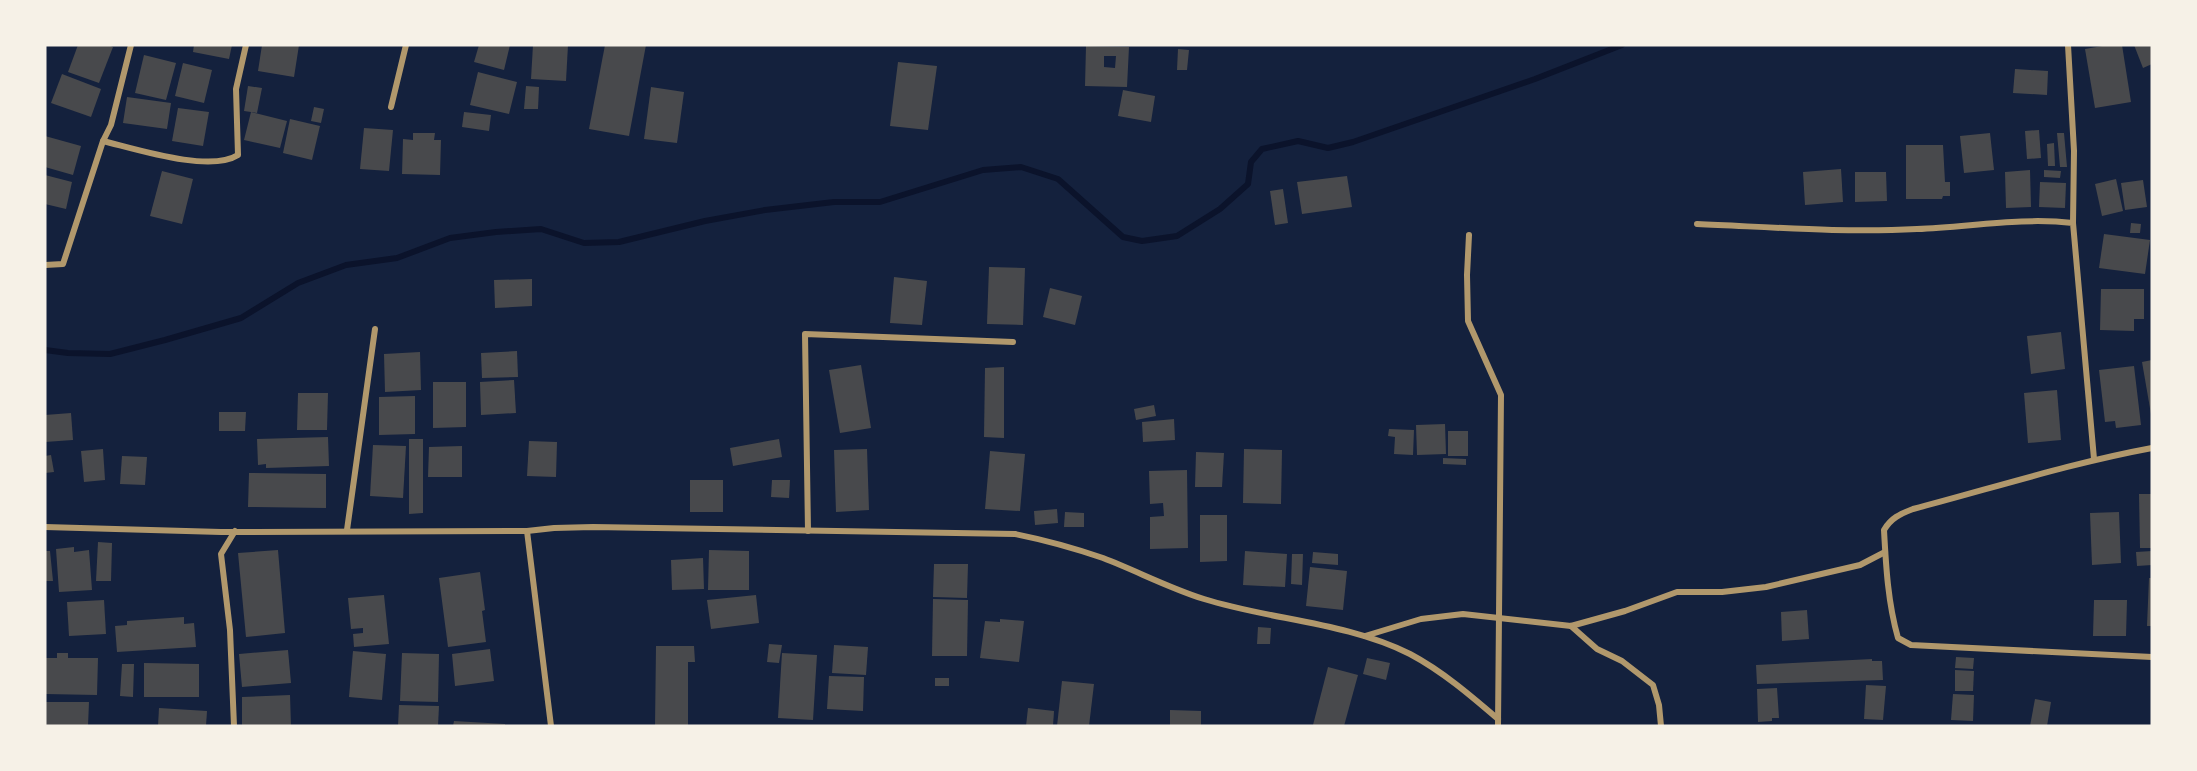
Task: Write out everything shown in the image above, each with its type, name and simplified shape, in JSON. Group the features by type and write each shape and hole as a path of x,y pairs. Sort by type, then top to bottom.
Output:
{"street":[{"path":"45,265 63,264 103,141 111,125 131,45"},
{"path":"103,141 188,161 228,161 238,155 236,89 246,45"},
{"path":"392,107 406,45"},
{"path":"2068,45 2075,161 2073,223 2094,459"},
{"path":"1697,224 1843,231 1918,230 2047,220 2073,223"},
{"path":"1469,235 1468,321 1501,395 1498,722"},
{"path":"347,530 375,329"},
{"path":"808,531 805,334 1013,342"},
{"path":"2152,448 2094,459 1899,514 1889,522 1884,530 1888,595 1898,639 1911,645 2152,657"},
{"path":"45,527 235,531 527,531 593,528 1015,534 1086,552 1159,584 1206,600 1365,636 1408,654 1436,669 1498,722"},
{"path":"234,726 230,630 221,554 235,531"},
{"path":"527,531 551,726"},
{"path":"1365,636 1421,619 1463,614 1571,626 1625,611 1677,591 1722,592 1766,586 1860,565 1885,552"},
{"path":"1571,626 1597,649 1622,661 1653,685 1659,705 1660,726"}],"building":[{"path":"78,45 113,47 99,83 68,72"},
{"path":"194,45 232,45 229,59 193,52"},
{"path":"262,45 299,45 294,77 258,71"},
{"path":"479,45 510,45 504,70 474,62"},
{"path":"533,45 568,45 566,81 531,79"},
{"path":"605,45 646,45 629,136 589,129"},
{"path":"2122,45 2131,102 2095,108 2085,49"},
{"path":"2134,45 2152,45 2152,64 2143,68"},
{"path":"1086,46 1129,47 1127,87 1085,86","holes":["1104,56 1116,56 1115,68 1104,67"]},
{"path":"1178,49 1189,50 1187,70 1177,70"},
{"path":"144,55 176,63 166,100 135,93"},
{"path":"898,62 937,66 928,130 890,126"},
{"path":"183,63 212,70 204,103 175,96"},
{"path":"2015,69 2048,71 2047,95 2013,93"},
{"path":"478,72 517,82 509,114 470,105"},
{"path":"62,74 101,89 91,117 51,103"},
{"path":"248,86 262,88 257,113 244,111"},
{"path":"526,86 539,87 538,109 524,109"},
{"path":"651,87 684,92 677,143 644,139"},
{"path":"1123,90 1155,96 1151,122 1118,116"},
{"path":"127,97 171,103 167,129 123,123"},
{"path":"314,107 324,109 321,123 311,121"},
{"path":"178,108 209,112 203,146 172,141"},
{"path":"251,112 287,121 280,148 244,140"},
{"path":"464,112 491,115 489,131 462,127"},
{"path":"290,119 320,126 312,160 283,153"},
{"path":"364,128 393,130 389,171 360,169"},
{"path":"2039,130 2041,158 2027,159 2025,131"},
{"path":"413,133 435,133 434,140 441,140 440,175 402,174 403,139 413,140"},
{"path":"1990,133 1994,170 1964,173 1960,136"},
{"path":"2057,133 2064,133 2067,167 2060,167"},
{"path":"45,136 81,146 73,175 45,167"},
{"path":"2054,143 2055,166 2048,166 2047,144"},
{"path":"1906,145 1943,145 1945,182 1950,182 1950,196 1943,196 1942,199 1906,199"},
{"path":"1841,169 1843,202 1805,205 1803,172"},
{"path":"2030,170 2031,207 2006,208 2005,172"},
{"path":"2044,170 2061,171 2060,178 2044,177"},
{"path":"162,171 193,179 182,224 150,216"},
{"path":"1855,172 1886,172 1887,201 1855,202"},
{"path":"45,175 72,182 66,209 45,204"},
{"path":"1347,176 1352,207 1302,214 1297,182"},
{"path":"2116,179 2123,211 2102,216 2095,184"},
{"path":"2143,180 2147,207 2125,210 2121,183"},
{"path":"2040,182 2066,183 2065,208 2039,207"},
{"path":"1283,189 1288,223 1275,225 1270,191"},
{"path":"2131,223 2141,224 2140,233 2130,233"},
{"path":"2104,234 2150,240 2145,274 2099,268"},
{"path":"989,267 1025,268 1023,325 987,324"},
{"path":"894,277 927,281 922,325 890,323"},
{"path":"532,279 532,306 495,308 494,280"},
{"path":"1050,288 1082,296 1075,325 1043,317"},
{"path":"2101,289 2144,289 2144,319 2134,319 2134,331 2100,330"},
{"path":"2061,332 2065,369 2031,374 2027,336"},
{"path":"517,351 518,377 482,378 481,353"},
{"path":"420,352 421,390 385,392 384,354"},
{"path":"2152,360 2152,414 2151,414 2142,362"},
{"path":"861,365 871,428 840,433 829,370"},
{"path":"2134,366 2141,425 2116,428 2115,421 2105,422 2099,370"},
{"path":"1004,367 1004,438 984,437 985,368"},
{"path":"514,380 516,413 481,415 480,382"},
{"path":"433,382 466,382 466,427 433,428"},
{"path":"2057,390 2061,440 2028,443 2024,393"},
{"path":"298,393 328,393 327,430 297,430"},
{"path":"415,396 415,434 379,435 379,397"},
{"path":"1154,405 1156,416 1136,420 1134,409"},
{"path":"219,412 246,412 245,431 219,431"},
{"path":"71,413 73,440 45,442 45,415"},
{"path":"1174,419 1175,440 1143,442 1142,422"},
{"path":"1445,424 1446,454 1417,455 1416,425"},
{"path":"1389,429 1414,430 1413,455 1394,454 1395,437 1388,436"},
{"path":"1448,431 1468,431 1468,456 1448,456"},
{"path":"328,437 329,466 266,468 266,464 258,465 257,439"},
{"path":"409,439 423,439 423,513 409,514"},
{"path":"779,439 782,457 733,466 730,448"},
{"path":"529,441 557,442 556,477 527,476"},
{"path":"373,445 406,446 403,498 370,496"},
{"path":"462,446 462,477 428,477 429,447"},
{"path":"103,449 105,480 84,482 81,451"},
{"path":"867,449 869,510 836,512 834,450"},
{"path":"1244,449 1282,450 1281,504 1243,503"},
{"path":"990,451 1025,454 1020,511 985,509"},
{"path":"1196,452 1224,453 1222,487 1195,487"},
{"path":"51,455 54,472 45,473 45,456"},
{"path":"122,456 147,457 145,485 120,484"},
{"path":"1443,458 1466,459 1466,465 1443,464"},
{"path":"1187,470 1188,548 1150,549 1150,517 1164,516 1163,503 1150,504 1149,471"},
{"path":"249,473 326,474 326,508 248,507"},
{"path":"690,480 723,480 723,512 690,512"},
{"path":"772,480 790,480 789,498 771,497"},
{"path":"2139,494 2152,494 2152,548 2140,548"},
{"path":"1057,509 1058,523 1035,525 1034,511"},
{"path":"1065,512 1084,513 1084,527 1064,527"},
{"path":"2119,512 2121,563 2092,565 2090,513"},
{"path":"1200,515 1227,515 1227,561 1200,562"},
{"path":"98,542 112,543 111,581 96,581"},
{"path":"74,547 74,552 89,550 92,590 59,592 56,549"},
{"path":"278,550 285,633 246,637 238,553"},
{"path":"709,550 749,551 749,590 708,590"},
{"path":"45,551 50,551 53,581 45,581"},
{"path":"1245,551 1287,554 1285,587 1243,585"},
{"path":"2152,551 2152,565 2137,566 2136,552"},
{"path":"1313,552 1338,554 1338,565 1312,563"},
{"path":"1292,554 1303,554 1302,585 1291,584"},
{"path":"703,558 704,589 672,590 671,560"},
{"path":"934,564 968,564 967,598 933,597"},
{"path":"1310,567 1347,571 1343,610 1306,606"},
{"path":"480,572 486,642 448,647 439,578"},
{"path":"2149,578 2152,578 2152,626 2147,626"},
{"path":"384,595 389,644 354,647 353,634 363,633 363,628 351,629 348,598"},
{"path":"756,595 759,623 711,629 707,600"},
{"path":"933,599 968,600 967,656 932,656"},
{"path":"104,600 106,634 69,636 67,602"},
{"path":"2094,600 2127,600 2126,636 2093,636"},
{"path":"1807,610 1809,639 1782,641 1781,612"},
{"path":"184,617 184,624 194,623 196,647 117,652 115,626 127,625 127,621"},
{"path":"1000,619 1024,621 1019,662 980,658 985,621 1000,622"},
{"path":"1258,627 1271,628 1270,644 1257,644"},
{"path":"769,644 782,645 779,663 767,662"},
{"path":"834,645 868,647 866,675 832,673"},
{"path":"656,646 694,646 695,662 688,662 688,726 655,726"},
{"path":"490,649 494,681 455,686 452,654"},
{"path":"288,650 291,683 242,687 239,654"},
{"path":"353,651 386,654 382,700 349,697"},
{"path":"57,653 68,653 68,658 98,658 97,695 45,694 45,658 57,658"},
{"path":"402,653 439,654 438,702 400,701"},
{"path":"782,653 817,655 813,720 778,718"},
{"path":"1956,657 1974,658 1973,669 1955,668"},
{"path":"1367,658 1390,663 1386,680 1363,674"},
{"path":"1872,659 1872,661 1882,661 1883,680 1757,684 1756,665"},
{"path":"144,663 199,664 199,697 144,697"},
{"path":"122,664 134,664 133,697 120,696"},
{"path":"1328,667 1358,675 1344,726 1313,725"},
{"path":"1955,670 1974,671 1973,691 1955,691"},
{"path":"829,676 864,677 863,711 827,709"},
{"path":"935,678 949,678 949,686 935,686"},
{"path":"1062,681 1094,684 1089,726 1057,726"},
{"path":"1866,685 1886,686 1883,720 1864,719"},
{"path":"1777,688 1779,718 1758,722 1757,689"},
{"path":"1953,694 1974,695 1973,721 1951,720"},
{"path":"290,695 291,726 242,726 242,697"},
{"path":"2035,699 2051,702 2047,726 2030,726"},
{"path":"45,702 89,702 88,726 45,726"},
{"path":"399,705 439,706 438,726 398,726"},
{"path":"159,708 207,711 206,726 158,726"},
{"path":"1028,708 1054,711 1053,726 1026,726"},
{"path":"1170,710 1201,711 1201,726 1170,726"},
{"path":"454,721 505,724 505,726 453,726"}],"waterway":[{"path":"45,350 110,354 165,340 241,318 298,283 346,265 397,258 450,238 541,229 584,243 619,242 705,221 765,210 834,202 880,202 983,170 1021,167 1058,179 1123,237 1142,241 1177,236 1220,209 1248,184 1251,162 1262,149 1298,141 1328,148 1353,142 1535,79 1622,45"}]}
